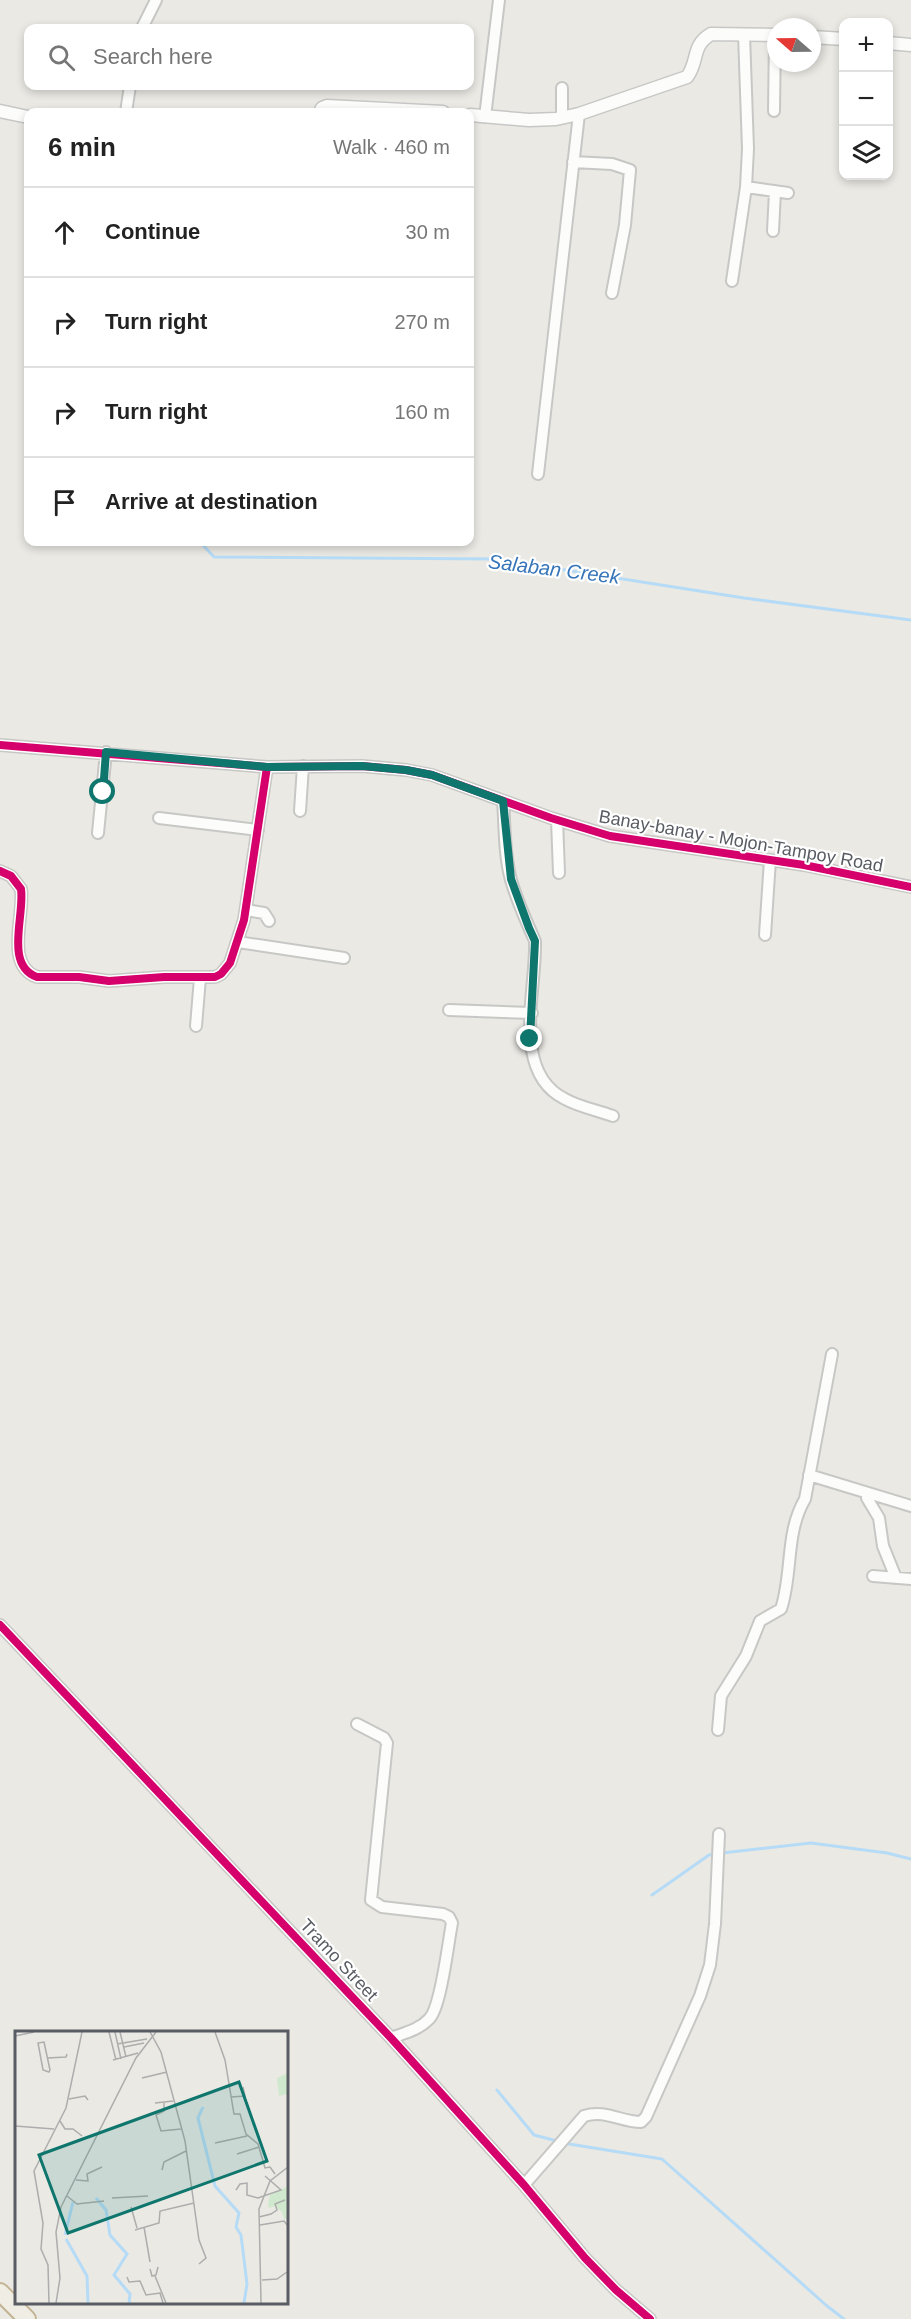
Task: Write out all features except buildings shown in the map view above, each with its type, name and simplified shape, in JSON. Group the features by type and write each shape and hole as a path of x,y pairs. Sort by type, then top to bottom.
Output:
{"highway":[{"path":"0,2292 27,2319"}],"street":[{"path":"144,24 156,0"},
{"path":"485,117 499,0"},
{"path":"474,116 530,120 562,118 579,114 687,77 691,72 702,39 711,34 767,35"},
{"path":"732,281 746,187 748,149 744,34"},
{"path":"821,38 839,39"},
{"path":"893,43 911,45"},
{"path":"774,111 775,72"},
{"path":"562,88 562,118"},
{"path":"127,108 129,90"},
{"path":"322,108 327,106 366,108"},
{"path":"0,111 24,116"},
{"path":"538,474 579,114"},
{"path":"573,162 612,164 630,170 625,225 612,293"},
{"path":"746,187 788,193"},
{"path":"773,231 775,191"},
{"name":"Banay-banay - Mojon-Tampoy Road","path":"0,745 267,767 362,766 406,770 432,775 557,820 610,836 770,860 911,886"},
{"path":"98,833 106,752"},
{"path":"300,811 303,766"},
{"path":"0,871 11,876 21,889 18,951 22,966 30,975 109,981 164,977 210,979 221,974 230,963 238,942 246,910 267,767"},
{"path":"503,801 511,879 535,941 530,1039 532,1055 540,1074 550,1089 564,1099 613,1116"},
{"path":"159,818 258,830"},
{"path":"557,820 559,873"},
{"path":"765,934 770,860"},
{"path":"246,910 264,913 269,921"},
{"path":"238,942 344,958"},
{"path":"196,1026 200,978"},
{"path":"449,1010 532,1013"},
{"path":"718,1730 721,1696 746,1656 760,1621 781,1609 796,1514 805,1499 832,1354"},
{"path":"809,1475 911,1506"},
{"path":"867,1498 879,1518 883,1546 896,1578"},
{"path":"873,1576 911,1579"},
{"name":"Tramo Street","path":"0,1625 291,1929 391,2037 524,2185 585,2258 616,2290 650,2319"},
{"path":"357,1724 384,1738 387,1743 371,1900 382,1906 443,1914 449,1917 452,1923 438,2005 430,2019 416,2029 391,2037"},
{"path":"524,2185 584,2116 594,2112 634,2122 642,2122 646,2117 700,1996 710,1965 715,1924 719,1834"}],"waterway":[{"name":"Salaban Creek","path":"204,546 214,557 495,559 744,598 911,620"},
{"path":"722,1853 811,1843 887,1853 911,1859"},
{"path":"652,1895 709,1855 715,1854"},
{"path":"497,2090 534,2135 557,2141"},
{"path":"563,2143 662,2159 844,2319"}],"cycle path":[{"path":"0,745 267,767 362,766 406,770 432,775 551,818 610,836 804,865 911,887"},
{"path":"0,871 11,876 21,889 18,951 27,971 37,977 79,977 109,981 164,977 215,977 221,974 230,963 244,920 267,767"},
{"path":"0,1625 391,2038 524,2185 585,2258 616,2290 650,2319"}],"route":[{"path":"103,792 106,752 267,767 322,765 406,770 432,775 503,801 507,858 511,879 536,945 530,1039"}]}
